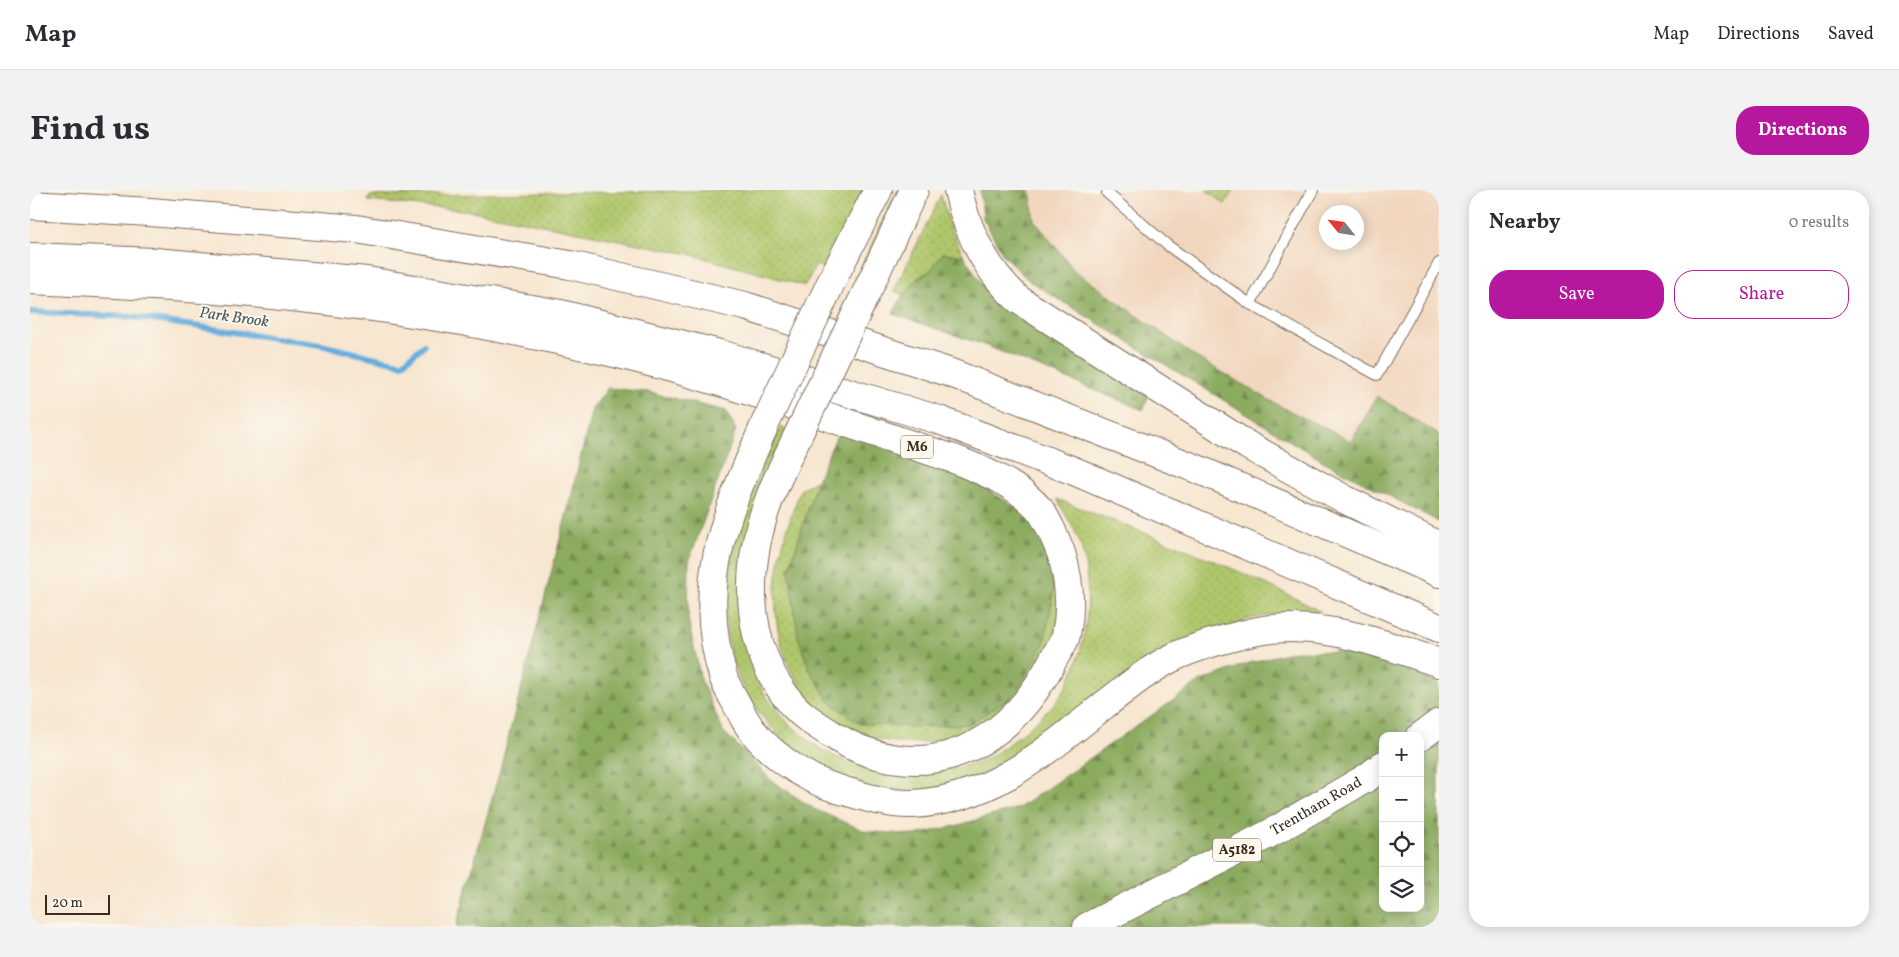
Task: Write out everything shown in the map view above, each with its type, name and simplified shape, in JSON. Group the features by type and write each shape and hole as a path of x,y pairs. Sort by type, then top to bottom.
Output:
{"highway":[{"path":"878,190 834,276 766,422 736,492 718,546 711,591 713,636 725,682 749,727 782,759 798,771 823,785 866,798 910,804 960,798 1004,780 1050,748 1130,685 1170,659 1214,642 1258,631 1302,627 1385,644 1439,663"},
{"name":"M6","path":"30,280 263,294 448,318 520,332 615,353 706,378 954,459 992,475 1016,490 1040,511 1057,542 1069,578 1069,606 1065,637 1048,671 1028,703 1005,725 978,744 951,755 923,761 895,759 872,754 844,742 817,725 791,703 774,678 763,656 754,626 751,600 752,563 771,493 799,433 869,287 914,190"},
{"path":"958,190 963,215 975,243 1004,287 1019,300 1247,445 1346,500 1439,546"},
{"path":"30,206 150,212 356,229 570,265 746,306 951,372 1202,472 1439,573"},
{"name":"M6","path":"30,257 155,262 367,281 561,314 720,354 939,420 1174,513 1439,628"},
{"path":"1424,734 1439,723"},
{"name":"Trentham Road","path":"1087,927 1269,834 1368,777 1379,768"}],"lane":[{"path":"1108,190 1167,245 1250,304 1377,376 1439,263"},
{"path":"1250,304 1313,190"}],"shaded area":[{"path":"1030,190 1439,190 1439,435 1377,396 1351,441 1280,406 1194,356 1075,271 1034,220"}],"green space":[{"path":"739,190 867,190 826,269 816,265 805,286 689,254 472,211 368,201 370,196"},
{"path":"898,190 909,190 866,281 855,279"},
{"path":"980,190 1030,190 1034,220 1075,271 1194,356 1280,406 1351,441 1377,396 1439,435 1439,522 1323,461 1029,281 1004,256 983,218"},
{"path":"1206,190 1233,190 1225,204"},
{"path":"941,195 951,230 964,256 943,253 930,271 918,278 907,292 903,294 894,291"},
{"path":"943,253 964,256 984,287 1007,310 1150,393 1143,410 987,346 893,314 903,294 907,292 918,278 930,271"},
{"path":"608,388 648,392 726,411 736,430 689,561 688,619 701,680 723,731 772,781 814,809 865,831 915,835 1019,808 1201,681 1249,663 1294,651 1340,652 1394,665 1439,684 1439,927 456,927 498,777 592,409"},
{"path":"781,427 793,433 746,643 751,664 760,687 782,716 817,746 850,763 884,772 919,773 936,772 977,763 998,751 1026,730 1055,703 1063,692 1078,659 1083,642 1087,607 1086,571 1083,553 1075,532 1057,499 1224,565 1321,612 1262,616 1246,620 1092,709 984,778 951,787 918,791 887,789 857,783 828,771 801,755 777,733 755,707 737,673 727,638 725,602 729,566 738,530 765,460"},
{"path":"838,433 921,459 977,483 1020,510 1033,525 1048,559 1054,591 1044,645 1015,694 970,724 916,727 860,724 829,701 809,669 798,637 789,570 817,480"},
{"path":"817,480 789,570 1054,591 1048,559 1055,576 1059,605 1055,633 1018,697 1010,707 988,722 964,733 934,741 905,743 876,739 850,729 826,714 806,694 790,670 780,640 777,620 776,582 788,526 801,489"}],"waterway":[{"name":"Park Brook","path":"30,312 133,317 321,345 402,364 424,345"}]}
